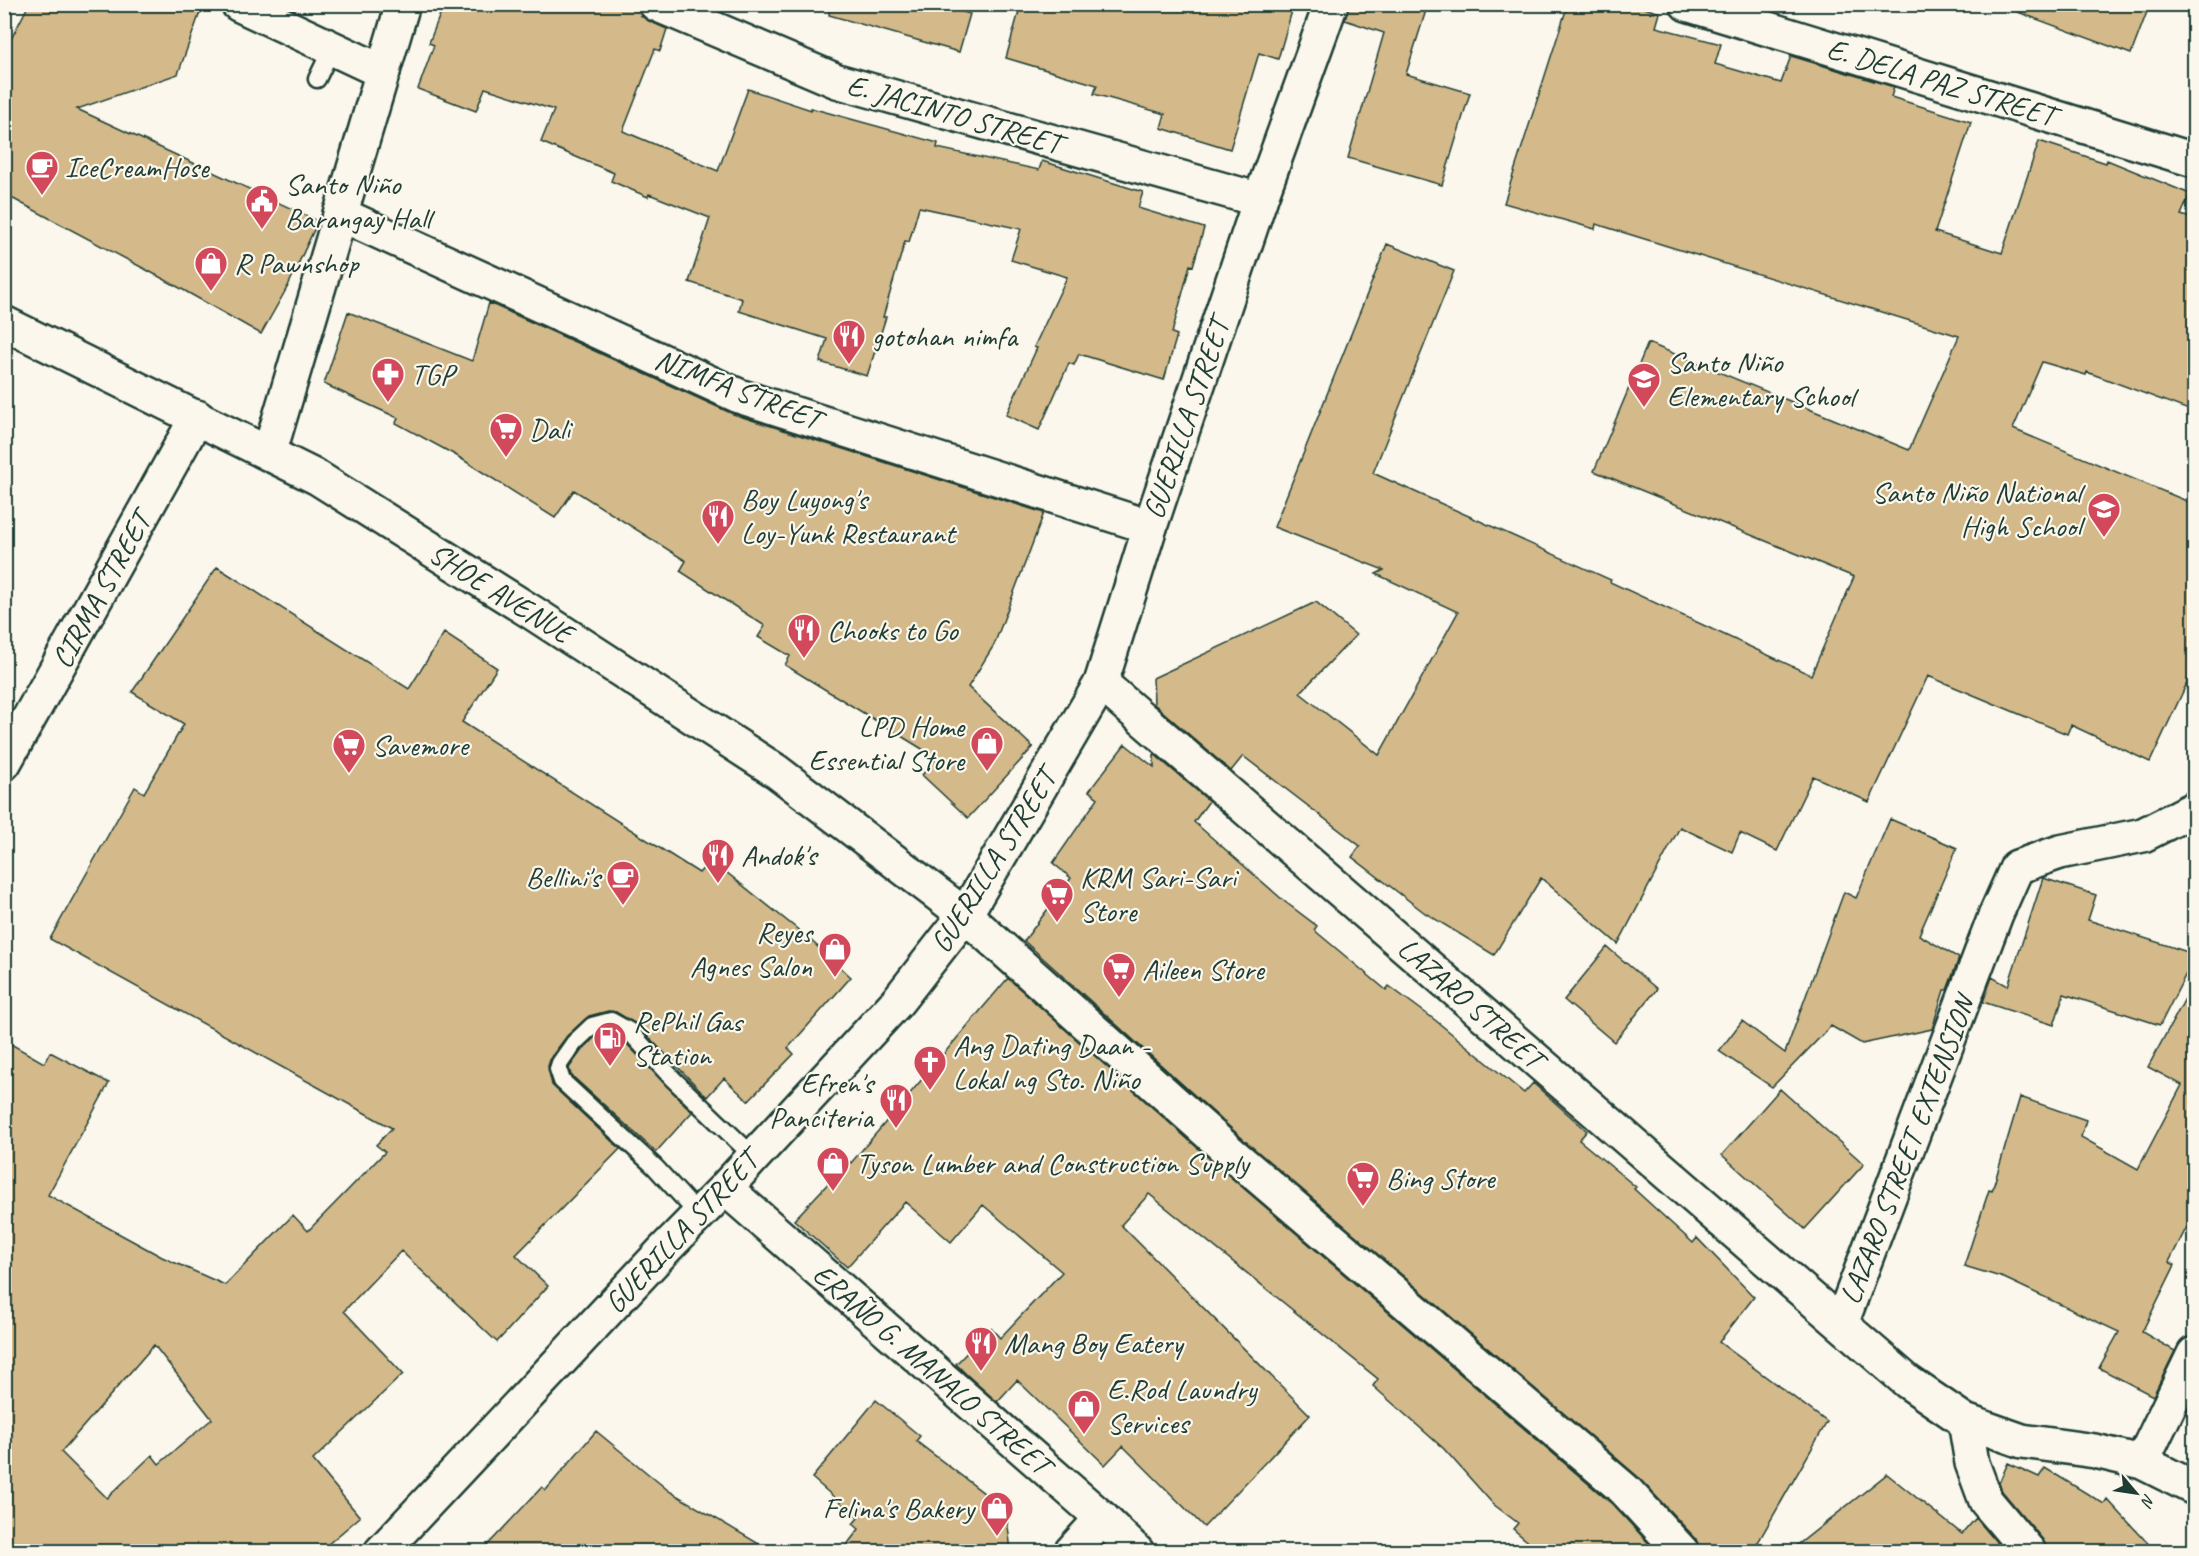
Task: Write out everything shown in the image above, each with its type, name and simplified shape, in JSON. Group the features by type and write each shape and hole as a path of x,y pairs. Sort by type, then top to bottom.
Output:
{"street":[{"path":"238,4 383,72"},
{"path":"269,454 403,4"},
{"name":"E. JACINTO STREET","path":"656,4 837,81 1260,200"},
{"name":"GUERILLA STREET","path":"381,1551 725,1188 897,1002 966,915 1101,683 1150,527 1260,200 1331,4"},
{"name":"E. DELA PAZ STREET","path":"1687,4 2194,160"},
{"name":"NIMFA STREET","path":"340,214 739,396 1150,527"},
{"name":"SHOE AVENUE","path":"4,323 318,478 533,613 776,771 966,915 1232,1154 1625,1490 1682,1551"},
{"name":"CIRMA STREET","path":"4,763 197,417"},
{"name":"LAZARO STREET","path":"1101,683 1841,1324"},
{"name":"LAZARO STREET EXTENSION","path":"2194,809 2143,835 2060,852 2017,867 1996,914 1841,1324 1908,1382 1965,1421 2022,1441 2095,1451 2142,1462 2194,1488"},
{"name":"ERAÑO G. MANALO STREET","path":"725,1188 1137,1551"},
{"path":"2142,1462 2194,1354"},
{"path":"1965,1421 1971,1463 1986,1502 2029,1551"},
{"path":"1071,1551 1102,1518"}],"lane":[{"path":"317,79 332,48"},
{"path":"698,1214 655,1167 562,1082 558,1069 574,1043 591,1026 611,1022 629,1031 672,1079 753,1156"}],"building":[{"path":"29,4 203,4 178,74 77,109 318,221 288,286 261,334 4,194 4,53"},
{"path":"444,4 638,4 641,16 667,29 660,51 655,49 623,131 718,171 748,89 811,110 811,108 938,143 937,148 1039,170 1042,161 1143,192 1138,208 1204,228 1193,266 1190,265 1172,333 1177,335 1164,380 1079,354 1074,365 1069,363 1039,430 1006,415 1037,348 1034,347 1067,277 1011,260 1021,229 919,207 909,242 905,241 883,317 886,317 867,376 820,362 827,339 739,311 742,299 689,282 710,218 649,194 648,197 611,181 614,173 541,142 554,110 485,88 476,111 418,89 434,45 429,43"},
{"path":"830,4 936,4 970,14 959,52 829,15"},
{"path":"1021,4 1294,4 1278,59 1259,53 1230,149 1161,128 1165,114 1094,94 1097,85 1006,58"},
{"path":"1349,4 1428,4 1406,74 1470,93 1442,185 1348,158 1384,33 1345,20"},
{"path":"1568,4 1632,4 1660,13 1656,27 1721,44 1715,64 1781,83 1791,56 1894,87 1891,97 1971,122 1935,232 2002,253 2039,141 2106,163 2107,160 2190,194 2181,215 2194,219 2194,412 2087,372 2086,375 2042,362 2013,429 2194,504 2194,668 2150,762 2071,725 2067,734 1928,676 1869,802 1813,776 1777,851 1740,833 1732,852 1680,827 1618,944 1541,878 1494,955 1425,913 1352,857 1360,846 1243,756 1231,771 1154,704 1153,678 1316,602 1356,635 1300,693 1379,755 1458,612 1376,574 1384,570 1274,527 1387,244 1454,271 1373,473 1611,580 1610,582 1811,675 1854,577 1594,471 1648,343 1909,450 1959,336 1596,224 1595,229 1504,203"},
{"path":"2008,4 2150,4 2131,54 2007,8"},
{"path":"489,303 733,414 1044,513 994,645 968,687 1033,747 968,818 922,775 937,758 785,665 790,656 758,637 765,626 680,571 686,561 574,490 555,518 457,456 396,423 398,418 324,384 348,312 472,361"},
{"path":"217,567 409,689 444,633 497,668 462,722 699,873 711,860 806,936 851,977 788,1048 794,1054 748,1101 724,1078 707,1097 636,1024 616,1012 608,1011 589,1016 567,1036 551,1057 548,1066 552,1085 620,1149 516,1255 548,1286 497,1342 401,1251 344,1311 403,1374 313,1460 360,1517 320,1551 4,1551 4,1040 44,1063 50,1052 109,1083 48,1195 162,1257 225,1285 293,1215 308,1231 385,1152 376,1145 392,1128 50,939 135,787 144,793 184,724 132,692","holes":["154,1345 212,1419 159,1464 152,1455 107,1498 61,1452"]},
{"path":"1125,744 1154,767 1154,754 1209,801 1194,822 1284,901 1317,926 1314,930 1386,990 1389,986 1435,1020 1524,1093 1533,1083 1587,1131 1579,1140 1636,1187 1634,1189 1693,1243 1697,1238 1754,1297 1719,1342 1827,1422 1753,1551 1700,1551 1696,1539 1637,1476 1244,1140 1024,941 1071,878 1053,863 1098,798 1089,791"},
{"path":"1890,819 1957,848 1919,935 1959,958 1947,990 1944,990 1932,1029 1862,1044 1831,1026 1772,1087 1719,1051 1742,1021 1785,1053 1844,892 1856,898"},
{"path":"2043,878 2096,895 2088,920 2194,954 2160,1025 2064,994 2054,1025 1983,1002 1992,977 2008,986"},
{"path":"1607,947 1657,989 1614,1042 1564,1000"},
{"path":"1008,978 1220,1168 1612,1504 1656,1551 1539,1551 1513,1529 1518,1523 1493,1504 1444,1449 1373,1386 1378,1379 1149,1194 1121,1225 1310,1415 1204,1527 1123,1446 1105,1465 1017,1380 997,1402 956,1364 991,1328 1000,1338 1062,1272 983,1205 951,1242 905,1202 847,1267 794,1220 849,1161 851,1163"},
{"path":"2194,982 2194,1213 2169,1262 2175,1265 2142,1332 2175,1351 2153,1396 2099,1368 2119,1332 2004,1278 1964,1266 1989,1190 1992,1191 2020,1097 2086,1120 2081,1137 2138,1169 2182,1085 2148,1067"},
{"path":"610,1032 622,1039 692,1112 656,1152 571,1075 569,1068 582,1050 597,1035"},
{"path":"1780,1089 1864,1164 1805,1229 1722,1155"},
{"path":"2194,1396 2194,1418 2186,1414"},
{"path":"876,1400 920,1436 916,1441 1006,1510 1011,1551 842,1551 859,1529 853,1524 858,1518 812,1478"},
{"path":"596,1431 669,1491 771,1551 482,1551 542,1487 546,1490"},
{"path":"2008,1463 2039,1477 2045,1468 2104,1504 2107,1499 2155,1551 2047,1551 2043,1540 2002,1491 1999,1483"},
{"path":"1887,1474 1962,1534 1976,1518 2004,1551 1790,1551"}],"place":[{"name":"IceCreamHose","path":"42,196"},
{"name":"Santo Niño Barangay Hall","path":"262,230"},
{"name":"R Pawnshop","path":"211,292"},
{"name":"gotohan nimfa","path":"849,365"},
{"name":"TGP","path":"388,403"},
{"name":"Santo Niño Elementary School","path":"1644,408"},
{"name":"Dali","path":"506,458"},
{"name":"Santo Niño National High School","path":"2104,538"},
{"name":"Boy Luyong's Loy-Yunk Restaurant","path":"718,545"},
{"name":"Chooks to Go","path":"804,659"},
{"name":"LPD Home Essential Store","path":"987,772"},
{"name":"Savemore","path":"349,774"},
{"name":"Andok's","path":"718,884"},
{"name":"Bellini's","path":"623,906"},
{"name":"KRM Sari-Sari Store","path":"1057,923"},
{"name":"Reyes Agnes Salon","path":"835,978"},
{"name":"Aileen Store","path":"1119,998"},
{"name":"RePhil Gas Station","path":"610,1067"},
{"name":"Ang Dating Daan - Lokal ng Sto. Niño","path":"930,1091"},
{"name":"Efren's Panciteria","path":"896,1129"},
{"name":"Tyson Lumber and Construction Supply","path":"833,1192"},
{"name":"Bing Store","path":"1363,1207"},
{"name":"Mang Boy Eatery","path":"981,1372"},
{"name":"E.Rod Laundry Services","path":"1084,1435"},
{"name":"Felina's Bakery","path":"997,1537"}]}
